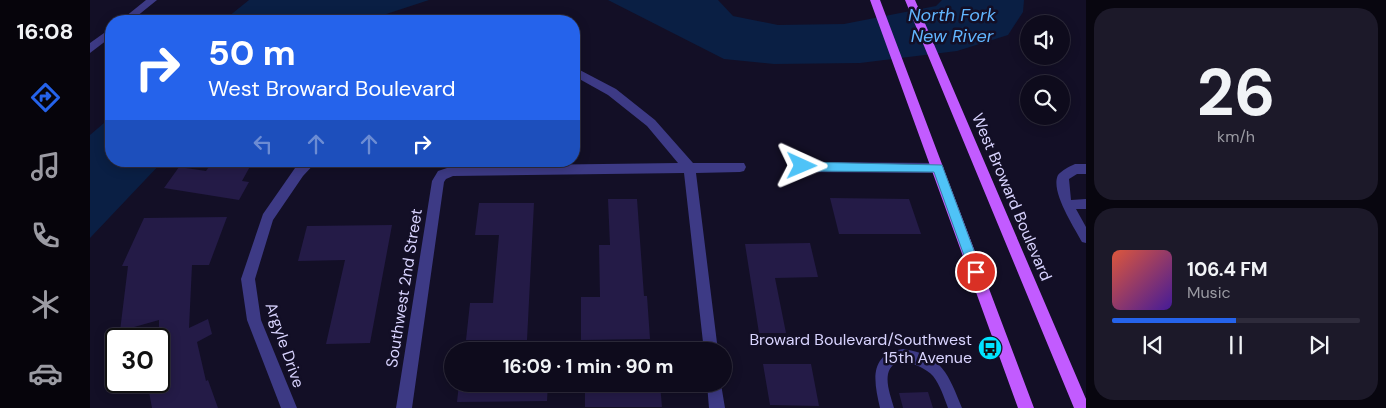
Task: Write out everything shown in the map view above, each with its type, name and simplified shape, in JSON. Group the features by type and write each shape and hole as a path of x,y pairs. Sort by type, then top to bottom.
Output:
{"main road":[{"path":"875,0 1026,408"},
{"name":"West Broward Boulevard","path":"910,0 1082,408"}],"street":[{"path":"133,15 152,0"},
{"path":"90,50 105,37"},
{"path":"580,74 612,92 651,123 689,167 710,342"},
{"path":"802,166 938,168"},
{"name":"Argyle Drive","path":"289,408 254,320 248,279 267,218 304,167"},
{"path":"689,167 740,167"},
{"name":"Southwest 2nd Street","path":"404,408 438,181 442,175 453,171 689,167"},
{"path":"715,392 717,408"}],"lane":[{"path":"1086,169 1075,169 1064,177 1064,198 1086,238"},
{"path":"1068,205 1086,204"},
{"path":"887,408 881,378 884,364 890,359 907,356 920,359 938,372 946,385 955,408"}],"water":[{"path":"249,0 429,0 383,15 230,15"},
{"name":"North Fork New River","path":"608,0 718,0 733,16 778,25 844,24 936,6 942,0 1024,0 1023,12 1008,35 957,51 860,63 774,64 724,59"},
{"path":"105,122 105,167 157,167 90,238 90,135"}],"building":[{"path":"179,167 206,171 209,167 250,167 242,181 249,182 239,200 164,188"},
{"path":"830,198 909,199 921,234 839,234"},
{"path":"608,199 637,199 644,296 647,296 650,339 581,340 581,297 600,297 599,245 610,245"},
{"path":"479,203 534,203 527,340 466,340 470,303 493,303 499,235 475,235"},
{"path":"227,217 209,265 192,265 189,328 208,319 212,334 197,342 206,381 208,380 218,408 152,408 149,393 170,393 170,328 159,328 159,320 131,328 120,328 128,266 122,266 144,218"},
{"path":"392,225 370,343 326,344 345,260 298,261 307,226"},
{"path":"810,243 818,277 775,278 786,333 759,333 745,244"},
{"path":"763,364 811,364 819,406 770,405"},
{"path":"458,392 548,392 547,401 457,402"},
{"path":"585,392 661,392 662,407 585,407"},
{"path":"928,392 933,408 903,408 899,393"}],"place":[{"name":"Broward Boulevard/Southwest 15th Avenue","path":"990,348"}],"route":[{"path":"802,166 938,168 976,272"}]}
